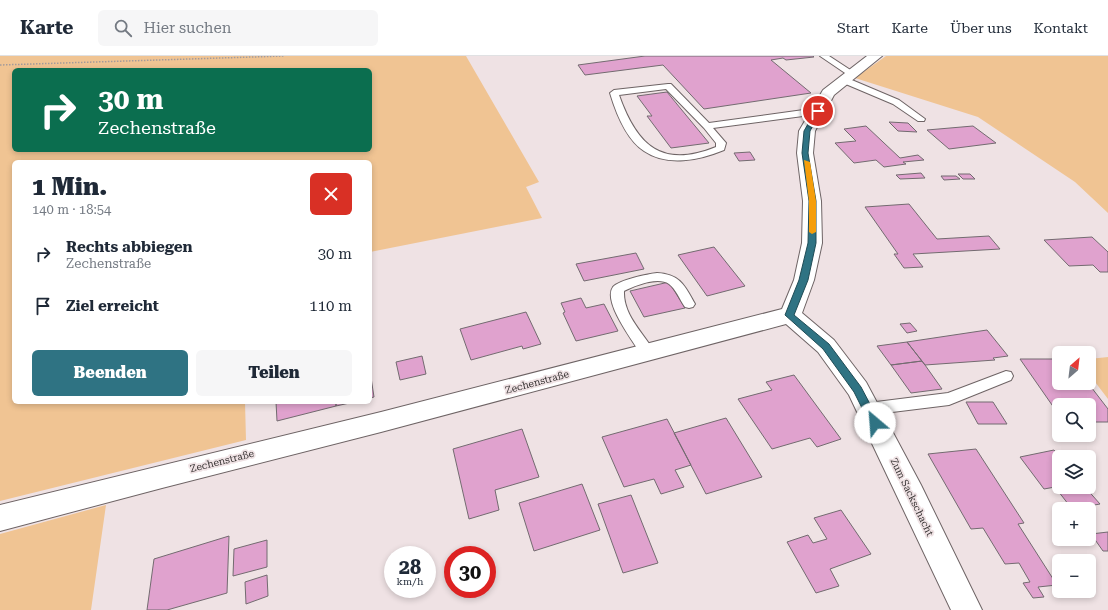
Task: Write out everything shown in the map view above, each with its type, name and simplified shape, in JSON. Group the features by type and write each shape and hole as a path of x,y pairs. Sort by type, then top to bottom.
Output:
{"street":[{"path":"790,315 804,280 812,243 812,201 805,153 807,131 828,93 847,76 875,56"},
{"name":"Zechenstraße","path":"0,518 648,353 790,315"},
{"name":"Zum Sackschacht","path":"790,315 826,346 858,390 967,610"}],"lane":[{"path":"824,56 847,76 896,102 921,119"},
{"path":"668,86 707,126 721,143 721,148 710,153 694,156 671,157 648,151 638,142 618,106 614,93 668,86"},
{"path":"707,126 818,111"},
{"path":"648,353 620,308 616,297 618,289 637,280 660,278 670,279 676,284 689,304"},
{"path":"868,409 949,399 1006,376"}],"path":[{"path":"0,65 284,56"}],"shaded area":[{"path":"0,56 466,56 539,182 526,187 542,218 372,252 372,160 12,160 12,404 245,404 246,440 0,501"},
{"path":"886,56 1108,56 1108,213 1075,182 978,117 855,78"},
{"path":"1108,357 1108,399 1096,383 1096,358"},
{"path":"106,505 91,610 0,610 0,534"}],"building":[{"path":"645,56 813,56 814,57 786,60 783,58 771,60 811,93 704,109 663,65 585,75 578,65"},
{"path":"667,92 709,143 671,148 647,116 652,116 637,96"},
{"path":"889,122 908,123 917,132 898,131"},
{"path":"866,126 900,158 918,155 924,160 903,162 906,164 884,167 876,160 854,163 835,143 856,141 844,129"},
{"path":"973,126 996,143 949,149 927,130"},
{"path":"750,152 755,160 739,161 734,153"},
{"path":"921,173 925,178 900,179 896,175"},
{"path":"958,174 970,174 975,179 963,179"},
{"path":"941,176 956,176 960,179 944,180"},
{"path":"909,204 937,239 989,236 1000,249 913,254 923,267 904,268 894,254 898,254 865,207"},
{"path":"1092,237 1108,252 1108,272 1100,272 1093,265 1069,266 1044,240"},
{"path":"714,247 745,286 707,296 678,255"},
{"path":"636,253 644,269 584,281 576,264"},
{"path":"669,282 685,308 644,317 630,291"},
{"path":"581,298 586,308 604,304 618,331 576,341 563,313 565,312 561,303"},
{"path":"526,312 541,344 523,349 522,346 471,360 460,329"},
{"path":"910,323 917,331 907,333 900,324"},
{"path":"987,330 1008,356 993,358 995,360 925,365 907,342"},
{"path":"907,342 922,361 891,365 877,346"},
{"path":"422,356 426,374 400,380 396,362"},
{"path":"1020,359 1052,359 1052,390 1093,390 1108,409 1108,422 1096,422 1096,398 1052,398 1052,405"},
{"path":"922,361 942,389 911,393 891,365"},
{"path":"794,375 841,439 817,447 810,438 772,449 738,399 772,390 766,382"},
{"path":"372,384 374,397 372,398"},
{"path":"966,402 993,402 1007,424 978,424"},
{"path":"276,404 336,404 336,406 277,421"},
{"path":"726,418 762,477 706,494 674,433"},
{"path":"667,419 691,465 675,470 684,487 661,494 654,479 624,487 602,437"},
{"path":"522,429 539,477 495,490 499,510 469,519 453,449"},
{"path":"976,449 1024,523 1018,524 1052,577 1052,586 1038,587 1044,597 1033,598 1023,583 1030,582 1019,563 1005,564 983,528 971,529 928,454"},
{"path":"1052,450 1052,488 1044,489 1020,457"},
{"path":"582,484 600,530 534,551 519,503"},
{"path":"1060,494 1091,494 1100,504 1096,505 1096,502 1067,502"},
{"path":"631,495 658,563 623,573 598,504"},
{"path":"841,510 871,554 830,569 839,586 816,593 787,542 808,535 813,543 827,539 814,518"},
{"path":"1108,532 1108,551 1103,551 1096,541 1096,533"},
{"path":"229,536 227,593 167,610 147,610 154,559"},
{"path":"267,540 267,567 233,576 234,549"},
{"path":"267,575 268,596 246,604 245,582"}],"slow traffic":[{"path":"807,162 812,201 812,232"}],"route":[{"path":"818,111 807,131 805,153 812,201 812,243 805,268 804,280 790,315 826,346 858,390 875,423"}]}
